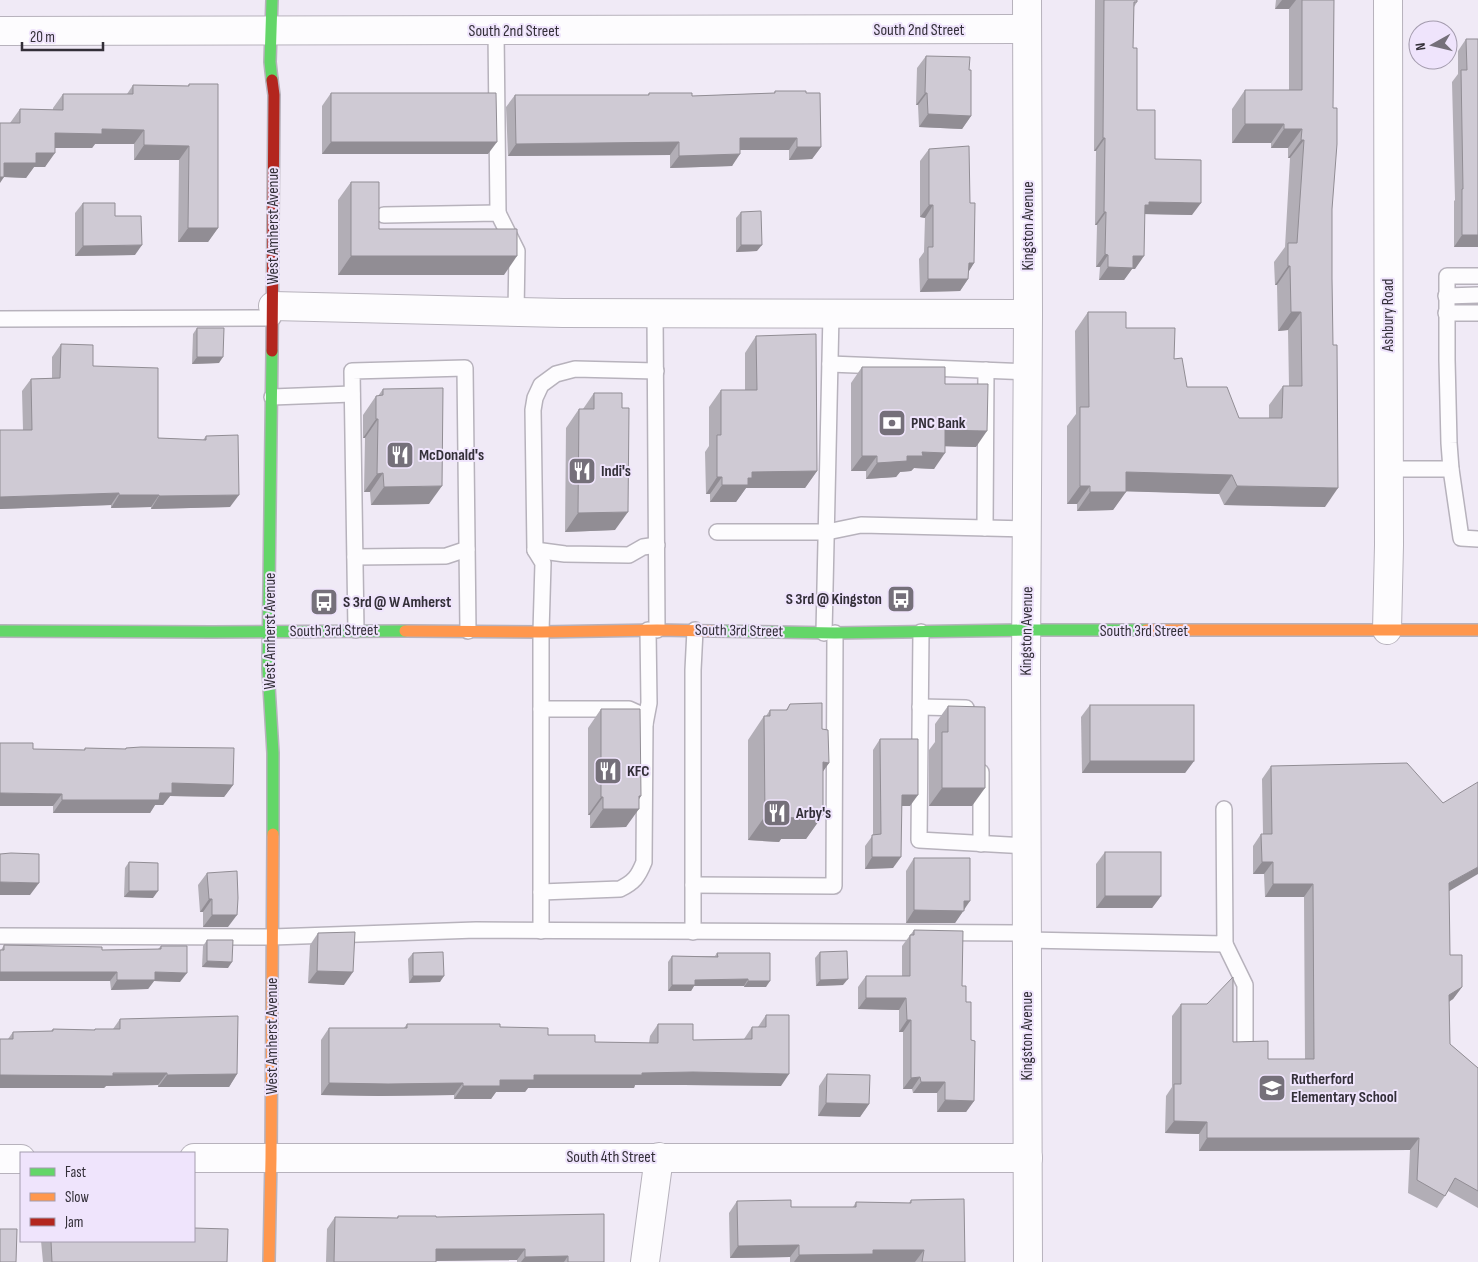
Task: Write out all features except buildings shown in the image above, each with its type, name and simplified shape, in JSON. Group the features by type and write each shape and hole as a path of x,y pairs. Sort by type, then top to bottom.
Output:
{"street":[{"name":"West Amherst Avenue","path":"269,1262 272,1158 273,753 268,669 273,312 274,95 270,62 272,0"},
{"name":"Kingston Avenue","path":"1027,0 1028,1262"},
{"name":"Ashbury Road","path":"1387,630 1388,0"},
{"name":"South 2nd Street","path":"0,31 1027,30"},
{"path":"273,312 1028,314"},
{"name":"South 3rd Street","path":"0,631 268,632 356,630 541,632 695,630 830,633 1026,630 1478,630"},
{"path":"645,1262 659,1157"},
{"name":"South 4th Street","path":"195,1158 1028,1158"},
{"path":"0,1159 20,1159"}],"lane":[{"path":"496,31 498,213 517,251 516,312"},
{"path":"384,215 498,213"},
{"path":"1478,276 1447,276 1446,296 1450,469 1461,538 1478,539"},
{"path":"1446,296 1478,295"},
{"path":"0,319 273,312"},
{"path":"541,892 620,889 632,883 640,874 644,862 645,724 649,703 657,545 655,313"},
{"path":"1446,313 1478,313"},
{"path":"693,886 834,886 827,532 831,314"},
{"path":"830,364 1028,372"},
{"path":"356,630 352,372 465,368 468,631"},
{"path":"541,931 541,632 543,563 535,550 533,410 535,398 541,385 556,374 575,369 656,371"},
{"path":"985,528 986,370"},
{"path":"272,397 352,394"},
{"path":"1388,469 1450,469"},
{"path":"717,532 827,532 861,525 1027,529"},
{"path":"535,550 565,554 629,555 643,547 657,545"},
{"path":"355,556 446,556 467,549"},
{"path":"693,932 693,670 695,630"},
{"path":"921,632 918,840 1027,846"},
{"path":"920,707 981,709"},
{"path":"541,709 629,709 640,714 645,724"},
{"path":"981,757 981,844"},
{"path":"1224,809 1225,944 1245,985 1245,1041"},
{"path":"0,936 272,937 476,930 1027,937 1225,944"}],"traffic: fast":[{"path":"272,0 270,62 272,80"},
{"path":"272,351 268,669 273,753 273,834"},
{"path":"713,631 835,633 1146,630"},
{"path":"0,631 405,631"}],"traffic: slow":[{"path":"1146,630 1478,630"},
{"path":"405,631 713,631"},
{"path":"269,1262 273,834"}],"traffic: jam":[{"path":"272,80 274,95 272,351"}],"place":[{"name":"PNC Bank","path":"892,423"},
{"name":"McDonald's","path":"400,455"},
{"name":"Indi's","path":"582,471"},
{"name":"S 3rd @ Kingston","path":"901,599"},
{"name":"S 3rd @ W Amherst","path":"324,602"},
{"name":"KFC","path":"608,771"},
{"name":"Arby's","path":"777,813"},
{"name":"Rutherford Elementary School","path":"1272,1088"}]}
